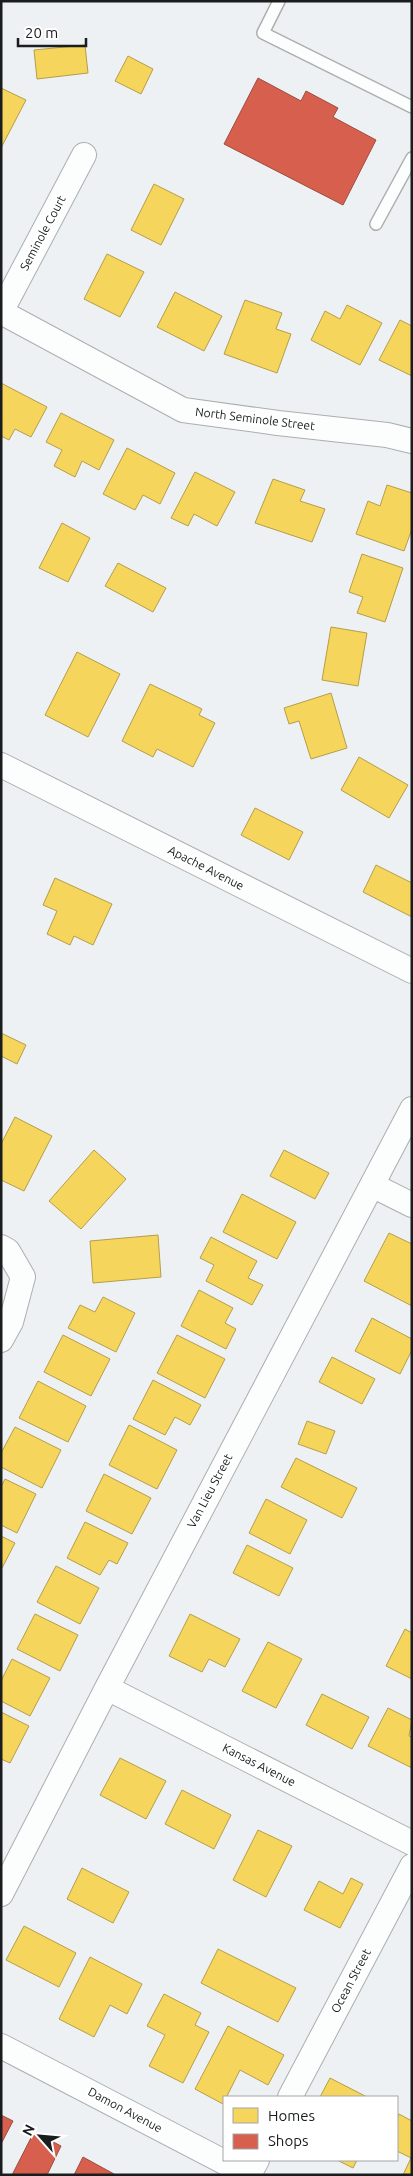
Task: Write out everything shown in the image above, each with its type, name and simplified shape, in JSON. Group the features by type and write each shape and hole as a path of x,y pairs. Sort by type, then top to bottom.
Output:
{"street":[{"name":"Seminole Court","path":"1,312 84,155"},
{"name":"North Seminole Street","path":"1,312 183,410 278,424 387,435 412,441"},
{"name":"Apache Avenue","path":"1,765 412,971"},
{"name":"Van Lieu Street","path":"5,1880 412,1108"},
{"path":"372,1185 412,1205"},
{"path":"1,1247 8,1250 23,1277 11,1322 1,1340"},
{"name":"Kansas Avenue","path":"107,1688 412,1843"},
{"name":"Ocean Street","path":"291,2096 412,1866"},
{"name":"Damon Avenue","path":"1,2046 249,2175"},
{"path":"249,2175 256,2161"}],"lane":[{"path":"279,1 263,33 412,107"},
{"path":"376,224 412,158"}],"building: Homes":[{"path":"85,45 88,73 37,79 34,50"},
{"path":"128,56 153,69 141,94 115,81"},
{"path":"1,88 26,100 1,148"},
{"path":"154,184 184,199 161,245 131,230"},
{"path":"107,254 144,272 120,317 84,299"},
{"path":"175,292 222,316 204,351 157,327"},
{"path":"245,300 282,313 276,329 291,334 277,373 224,354"},
{"path":"347,305 382,323 360,365 311,340 325,311 340,319"},
{"path":"400,320 412,326 412,376 379,360"},
{"path":"1,383 47,407 31,437 15,429 9,440 1,436"},
{"path":"61,413 114,440 99,470 82,461 75,477 54,466 62,450 46,442"},
{"path":"127,448 175,473 160,504 143,495 135,510 103,494"},
{"path":"195,472 235,492 217,526 194,514 188,526 171,518"},
{"path":"273,479 305,490 300,501 325,509 312,542 255,523"},
{"path":"387,485 412,493 412,529 404,551 356,534 368,501 380,506"},
{"path":"62,523 90,538 68,582 39,568"},
{"path":"362,554 403,568 385,622 357,613 363,597 349,592"},
{"path":"118,563 166,588 153,612 105,586"},
{"path":"331,627 367,633 358,686 322,680"},
{"path":"77,652 120,674 88,737 45,715"},
{"path":"150,684 202,709 199,715 215,723 193,767 157,749 153,757 122,741"},
{"path":"331,693 347,748 311,759 299,721 289,724 284,708"},
{"path":"359,757 408,785 389,818 341,790"},
{"path":"255,808 303,832 289,860 241,835"},
{"path":"376,865 412,883 412,917 363,892"},
{"path":"55,878 112,904 93,945 74,936 70,945 47,934 57,911 43,905"},
{"path":"1,1033 26,1045 17,1064 1,1056"},
{"path":"15,1117 52,1136 24,1191 1,1180 1,1144"},
{"path":"94,1150 126,1179 81,1229 49,1201"},
{"path":"284,1150 329,1173 315,1199 270,1176"},
{"path":"242,1194 296,1222 277,1259 223,1232"},
{"path":"389,1233 412,1244 412,1306 364,1281"},
{"path":"158,1235 161,1277 93,1283 90,1241"},
{"path":"211,1237 257,1261 248,1278 263,1285 252,1305 206,1281 214,1265 200,1258"},
{"path":"199,1290 233,1308 225,1323 236,1329 226,1349 181,1326"},
{"path":"103,1297 135,1313 116,1352 68,1328 80,1305 95,1312"},
{"path":"372,1318 412,1339 412,1350 400,1374 355,1351"},
{"path":"63,1335 110,1359 91,1396 44,1372"},
{"path":"177,1335 225,1359 205,1398 157,1373"},
{"path":"332,1357 375,1379 362,1404 319,1382"},
{"path":"153,1380 201,1405 190,1425 175,1417 165,1435 133,1419"},
{"path":"38,1381 86,1406 68,1442 19,1418"},
{"path":"307,1421 335,1431 326,1454 298,1444"},
{"path":"129,1425 177,1450 157,1489 109,1465"},
{"path":"15,1427 61,1450 42,1488 1,1467 1,1453"},
{"path":"296,1458 357,1488 342,1518 281,1487"},
{"path":"104,1474 151,1498 132,1534 86,1511"},
{"path":"5,1479 36,1494 17,1533 1,1525 1,1487"},
{"path":"266,1499 307,1520 290,1554 249,1533"},
{"path":"85,1522 128,1543 117,1564 109,1560 100,1575 67,1558"},
{"path":"1,1536 15,1543 1,1570"},
{"path":"247,1545 293,1568 279,1596 233,1573"},
{"path":"56,1566 99,1588 80,1624 37,1602"},
{"path":"35,1614 78,1635 60,1671 17,1649"},
{"path":"190,1614 240,1639 225,1667 209,1659 202,1672 169,1656"},
{"path":"405,1629 412,1633 412,1679 386,1666"},
{"path":"268,1642 302,1659 276,1708 242,1691"},
{"path":"12,1659 50,1678 30,1716 1,1701 1,1681"},
{"path":"322,1694 369,1717 352,1749 306,1725"},
{"path":"388,1708 412,1720 409,1736 412,1737 412,1768 368,1746"},
{"path":"1,1712 29,1726 10,1763 1,1759"},
{"path":"120,1758 166,1781 146,1819 100,1795"},
{"path":"182,1790 231,1815 214,1849 165,1824"},
{"path":"258,1830 292,1846 266,1897 233,1880"},
{"path":"82,1868 129,1892 113,1923 67,1899"},
{"path":"351,1878 363,1884 340,1928 304,1910 319,1881 343,1894"},
{"path":"24,1926 76,1953 59,1987 6,1960"},
{"path":"218,1949 296,1988 278,2022 201,1983"},
{"path":"90,1957 142,1984 127,2014 110,2005 94,2037 59,2019"},
{"path":"164,1994 201,2013 195,2025 209,2032 183,2083 149,2066 165,2035 147,2026"},
{"path":"228,2026 284,2055 268,2085 240,2070 227,2096 223,2096 223,2104 195,2089"},
{"path":"330,2078 365,2096 321,2096"},
{"path":"399,2114 412,2121 412,2175 403,2175 411,2158 398,2152"},
{"path":"339,2161 356,2161 353,2168"}],"building: Shops":[{"path":"258,78 301,101 306,91 338,108 333,117 376,140 343,205 224,144"},
{"path":"1,2115 13,2121 1,2144"},
{"path":"34,2132 61,2146 47,2175 12,2175"},
{"path":"83,2157 114,2174 114,2175 74,2175"}]}
